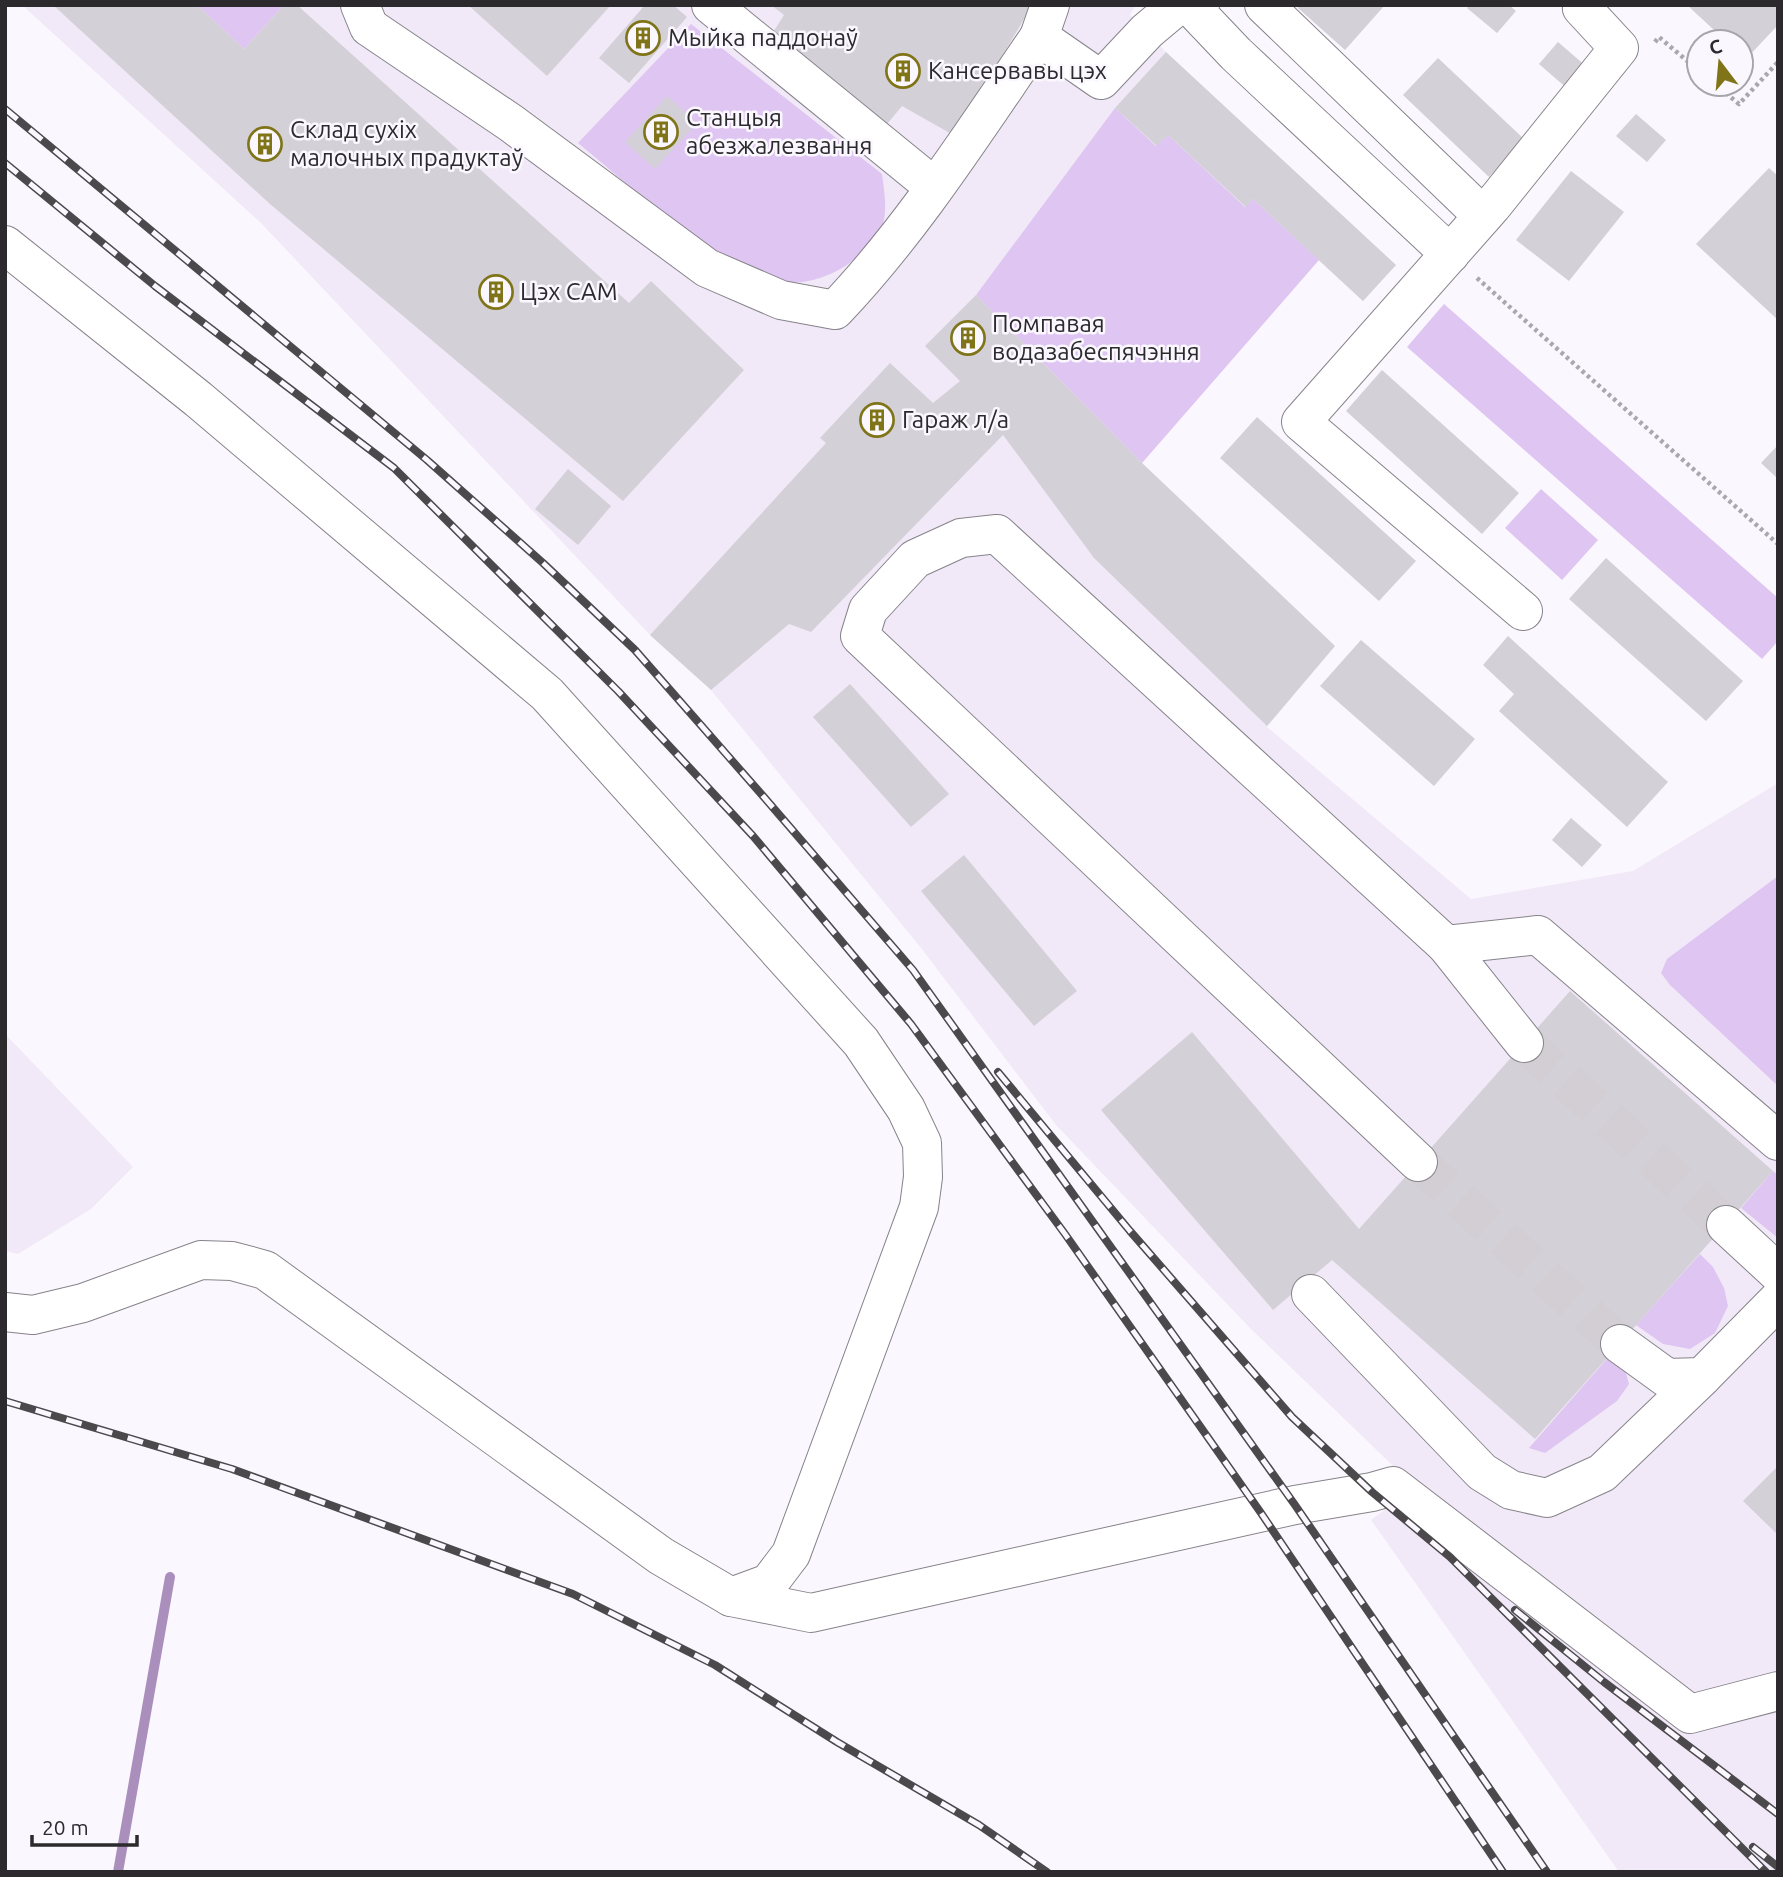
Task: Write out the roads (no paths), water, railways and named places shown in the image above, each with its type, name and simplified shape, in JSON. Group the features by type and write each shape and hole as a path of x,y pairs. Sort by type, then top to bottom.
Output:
{"lane":[{"path":"360,5 369,27 512,123 708,268 781,300 835,310 869,274 933,187 1044,21 1101,80 1147,31 1178,5"},
{"path":"711,5 933,187"},
{"path":"1200,5 1198,14 1236,54 1461,263"},
{"path":"1264,5 1483,216"},
{"path":"1524,611 1301,422 1461,263 1483,216 1619,48 1582,8 1583,5"},
{"path":"5,245 198,399 547,694 861,1042 906,1109 922,1143 923,1177 919,1208 791,1554 769,1583 731,1597"},
{"path":"1418,1162 860,636 868,610 915,559 961,538 997,534 1446,945 1524,1043"},
{"path":"1446,945 1538,935 1778,1141"},
{"path":"1726,1225 1778,1273"},
{"path":"5,1312 33,1315 83,1303 201,1260 232,1261 265,1269 661,1556 731,1597 811,1613 1295,1505 1393,1486 1690,1714 1778,1691"},
{"path":"1311,1294 1482,1472 1511,1490 1547,1498 1602,1473 1778,1300"},
{"path":"1620,1344 1667,1378 1702,1377"}],"waterway":[{"path":"118,1872 170,1577"}],"tunnel":[{"path":"1524,1043 1726,1225"},
{"path":"1418,1162 1620,1344"}],"railway":[{"path":"5,109 427,460 543,563 635,650 763,796 913,970 1295,1505 1547,1872"},
{"path":"5,163 155,286 394,468 618,691 753,836 911,1024 1065,1234 1261,1513 1503,1872"},
{"path":"998,1072 1130,1231 1292,1417 1372,1492 1450,1557 1766,1872"},
{"path":"5,1401 232,1469 573,1594 715,1665 837,1742 979,1825 1047,1872"},
{"path":"1515,1610 1604,1682 1778,1814"},
{"path":"1753,1847 1778,1867"}],"place":[{"name":"Мыйка паддонаў","path":"643,38"},
{"name":"Кансервавы цэх","path":"903,71"},
{"name":"Станцыя абезжалезвання","path":"661,132"},
{"name":"Склад сухіх малочных прадуктаў","path":"265,144"},
{"name":"Цэх САМ","path":"496,292"},
{"name":"Помпавая водазабеспячэння","path":"968,338"},
{"name":"Гараж л/а","path":"877,420"}]}
